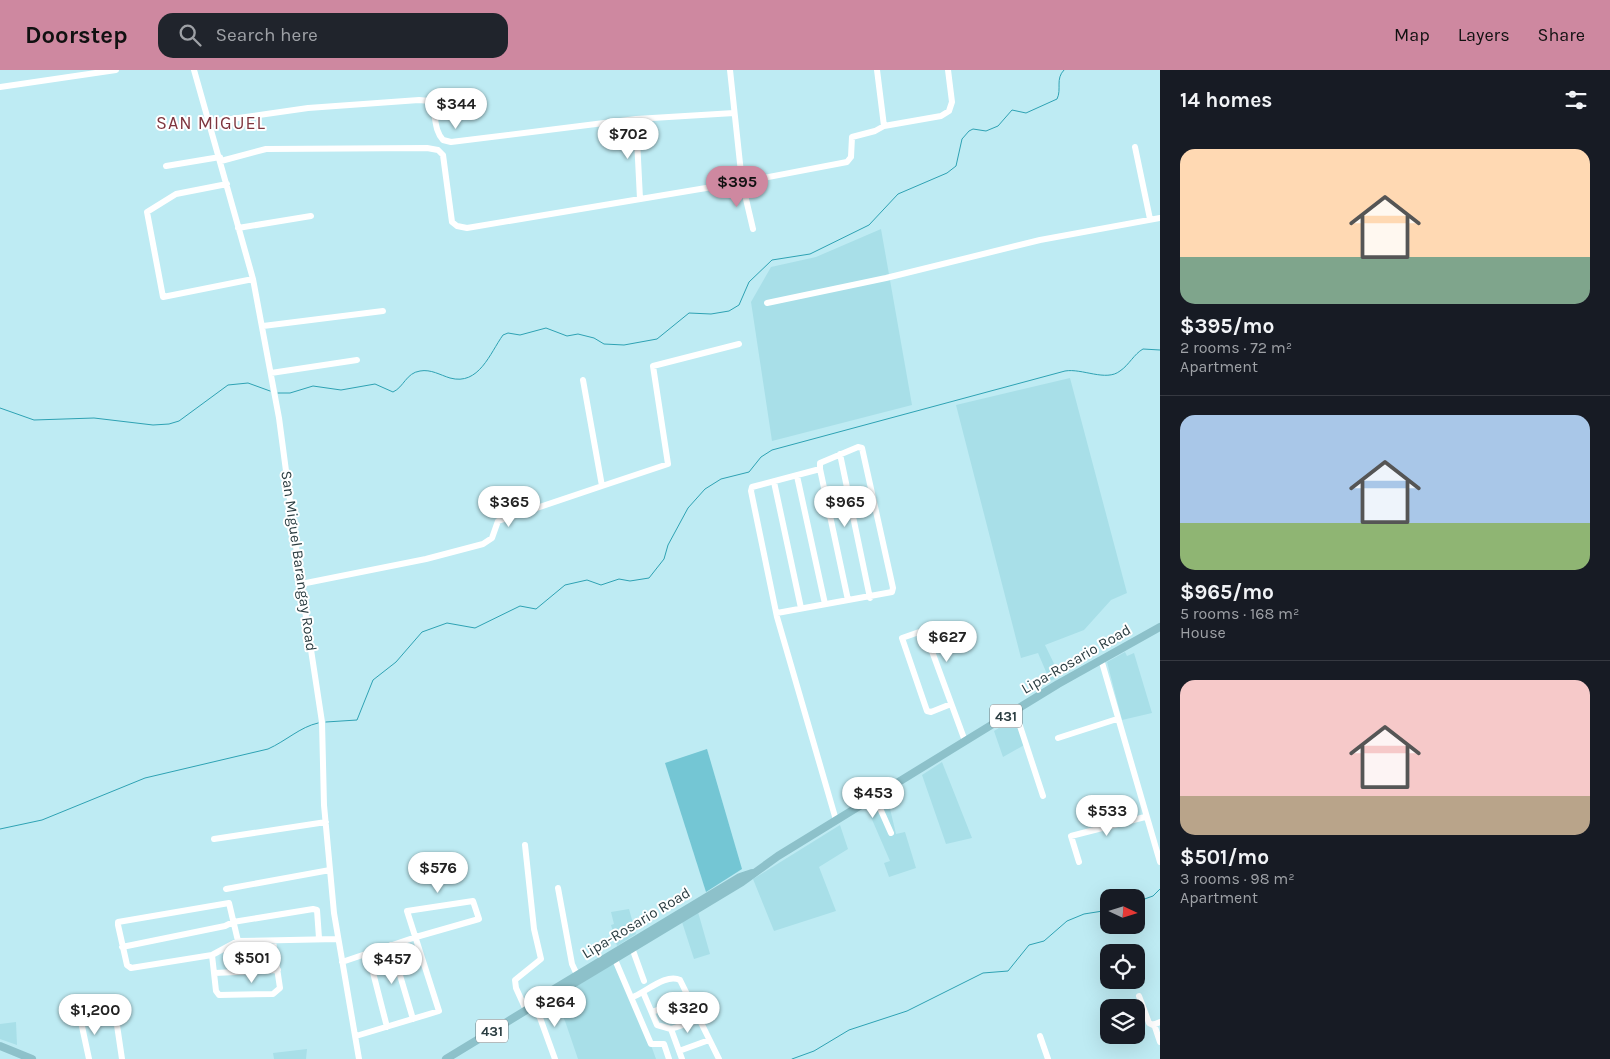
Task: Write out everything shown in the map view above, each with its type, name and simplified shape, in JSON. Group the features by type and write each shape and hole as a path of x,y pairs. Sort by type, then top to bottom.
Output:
{"main road":[{"name":"Lipa-Rosario Road","path":"446,1059 526,1010 541,998 742,882 752,873 965,741 1101,659 1160,627"},
{"path":"0,1046 32,1059"}],"street":[{"path":"0,88 116,70"},
{"name":"San Miguel Barangay Road","path":"194,70 253,279 271,373 322,722 326,822 337,936 359,1059"},
{"path":"730,70 742,182 753,229"},
{"path":"878,70 884,126"},
{"path":"166,166 220,159 266,150 426,148 438,150 443,155 452,222 457,226 467,228 742,182 847,162 851,157 852,137 876,131 884,126 941,116 949,111 952,102 948,70"},
{"path":"210,122 308,108 419,100 430,101 434,108 438,134 443,140 451,142 636,119 734,113"},
{"path":"636,119 640,199"},
{"path":"1135,147 1150,219"},
{"path":"227,184 176,194 148,212 163,297 253,279"},
{"path":"238,228 311,216"},
{"path":"767,304 886,278 1040,240 1160,218"},
{"path":"263,326 383,311"},
{"path":"301,584 426,559 483,544 492,538 498,521 668,464 652,366 739,344"},
{"path":"271,373 357,360"},
{"path":"583,380 602,486"},
{"path":"777,613 848,600 870,598 892,592 893,588 864,451 858,447 820,462 848,600"},
{"path":"840,454 870,598"},
{"path":"820,469 752,487 751,491 777,613 800,704 836,820"},
{"path":"797,476 825,604"},
{"path":"774,482 801,608"},
{"path":"951,704 931,712 927,711 902,638 922,631 926,634 965,741"},
{"path":"1101,659 1131,761 1145,817 1160,862"},
{"path":"1015,711 1043,796"},
{"path":"1058,738 1118,719"},
{"path":"875,797 891,833"},
{"path":"1078,862 1071,836 1145,817"},
{"path":"214,839 326,822"},
{"path":"525,845 534,929 541,955 539,963 515,980 516,988 526,1010"},
{"path":"226,889 330,870"},
{"path":"558,888 572,964 578,978"},
{"path":"342,962 416,937 478,919 473,901 407,911 416,937 439,1011 356,1036"},
{"path":"238,941 229,903 226,902 118,922 122,948 127,965 131,968 212,955 238,941 273,941 337,936"},
{"path":"122,948 225,926 233,922 313,909 317,910 321,938"},
{"path":"212,955 219,995 273,994 280,988 273,941"},
{"path":"391,945 413,1019"},
{"path":"632,946 658,1026 671,1029 698,1020"},
{"path":"368,953 388,1027"},
{"path":"614,957 651,1044 664,1044 669,1059"},
{"path":"215,973 278,970"},
{"path":"635,996 645,990 677,978 680,980 698,1020 719,1059"},
{"path":"1139,996 1149,1023 1157,1023 1160,1042"},
{"path":"113,998 122,1059"},
{"path":"652,1012 688,998"},
{"path":"536,1003 555,1059"},
{"path":"80,1017 89,1059"},
{"path":"671,1029 682,1059"},
{"path":"1040,1036 1048,1059"},
{"path":"679,1052 709,1040"}],"shaded area":[{"path":"881,229 912,405 772,441 751,302 771,267 816,257"},
{"path":"1070,378 1127,593 1111,600 1084,630 1045,645 1060,676 1050,681 1038,653 1021,658 956,405"},
{"path":"1125,652 1127,656 1134,653 1152,713 1122,720 1107,662"},
{"path":"1017,717 1026,744 1003,757 994,731"},
{"path":"707,749 742,869 706,892 665,763"},
{"path":"942,762 972,838 946,844 922,775"},
{"path":"887,796 896,834 905,832 916,868 889,877 884,863 890,861 867,808"},
{"path":"840,825 848,849 819,867 836,911 774,931 753,879"},
{"path":"629,909 636,934 617,946 611,925 614,924 611,912"},
{"path":"698,912 710,954 694,959 682,922"},
{"path":"615,962 656,1059 578,1059 565,1021 554,1001"},
{"path":"16,1022 17,1045 0,1039 0,1024"},
{"path":"307,1049 306,1059 274,1059 273,1053"}],"waterway":[{"path":"278,393 290,393 313,386 341,390 375,384 393,392 411,374 420,371 432,372 450,378 460,379 469,377 476,373 488,359 503,335 508,333 520,335 546,328 567,336 578,334 594,338 604,344 624,345 657,339 689,313 711,314 729,311 739,305 749,282 772,260 810,254 869,225 898,194 947,173 956,166 962,139 969,131 973,129 986,131 998,126 1012,110 1026,113 1057,99 1059,80 1064,70"},
{"path":"326,722 357,720 373,680 396,662 422,632 447,623 475,628 520,606 536,609 565,585 587,580 601,585 619,579 630,581 649,578 664,559 668,545 688,508 705,489 721,479 749,472 761,457 772,450 1065,371 1079,371 1101,375 1114,374 1123,369 1143,349 1160,350"},
{"path":"0,408 34,420 94,418 153,425 169,424 179,421 228,385 248,383 270,391"},
{"path":"0,829 42,820 145,778 268,749 305,728 318,723"},
{"path":"1145,899 1153,896 1160,889"},
{"path":"792,1059 814,1051 849,1030 907,1011 983,973 1008,971 1029,945 1044,941 1067,921 1084,914 1100,911"}],"district":[{"name":"SAN MIGUEL","path":"211,123"}]}
